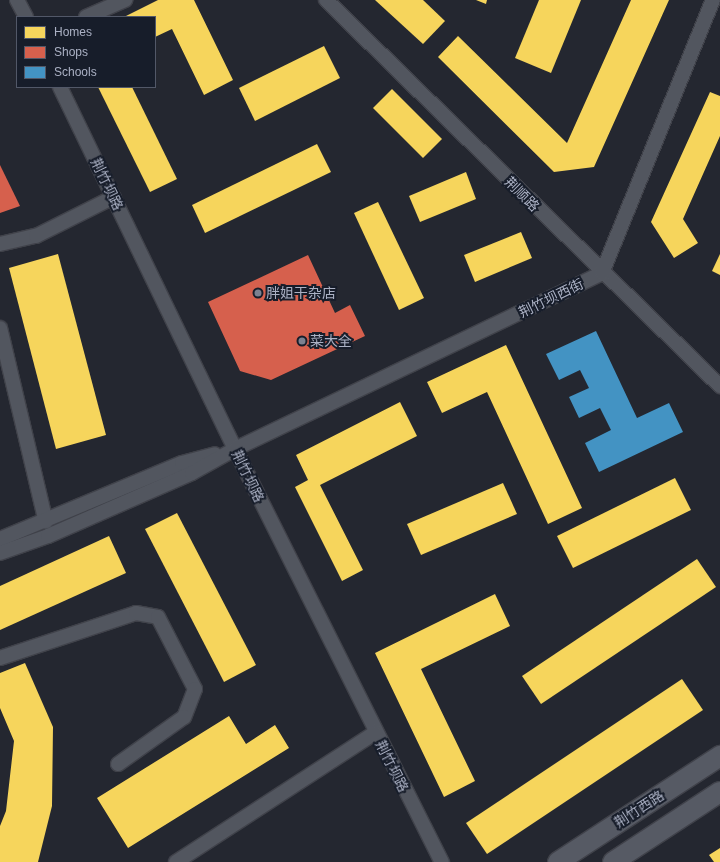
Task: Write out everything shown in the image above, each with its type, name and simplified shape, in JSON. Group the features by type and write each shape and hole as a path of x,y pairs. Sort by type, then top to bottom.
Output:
{"main road":[{"name":"荆竹西路","path":"558,862 720,756"},
{"path":"613,862 720,792"}],"street":[{"path":"18,0 26,16"},
{"path":"88,16 124,0"},
{"name":"荆顺路","path":"326,0 602,273 720,386"},
{"path":"602,273 713,0"},
{"name":"荆竹坝路","path":"60,88 235,449 375,733 442,862"},
{"path":"0,244 36,236 114,197"},
{"name":"荆竹坝西街","path":"235,449 602,273"},
{"path":"0,328 46,522"},
{"path":"0,539 46,522 182,463 235,449"},
{"path":"0,553 48,536 192,473 235,449"},
{"path":"0,658 136,613 158,617 195,690 184,716 118,764"},
{"path":"176,862 375,733"}],"building: Homes":[{"path":"158,0 194,0 233,80 204,95 172,29 156,37 156,16 126,16"},
{"path":"375,0 423,0 445,21 423,44"},
{"path":"476,0 487,0 486,4"},
{"path":"539,0 581,0 551,73 515,58"},
{"path":"631,0 669,0 594,167 554,172 438,57 458,36 567,143"},
{"path":"324,46 340,78 255,121 239,88"},
{"path":"98,88 132,88 177,179 150,192"},
{"path":"392,89 442,139 423,158 373,108"},
{"path":"710,92 720,96 720,136 683,219 698,243 674,258 651,222"},
{"path":"317,144 331,172 205,233 192,205"},
{"path":"466,172 476,199 420,222 409,196"},
{"path":"378,202 424,298 399,310 354,213"},
{"path":"521,232 532,258 475,282 464,255"},
{"path":"58,254 106,435 56,449 9,268"},
{"path":"720,254 720,275 712,271"},
{"path":"506,345 582,508 548,524 487,392 442,413 427,382"},
{"path":"400,402 417,436 320,485 363,570 342,581 295,487 308,480 296,455"},
{"path":"675,478 691,510 573,568 557,536"},
{"path":"503,483 517,514 421,555 407,524"},
{"path":"177,513 256,665 224,682 145,529"},
{"path":"109,536 126,573 0,630 0,586"},
{"path":"697,559 716,587 541,704 522,676"},
{"path":"495,594 510,626 421,669 475,781 444,797 375,653"},
{"path":"25,663 53,727 52,806 38,862 0,862 0,826 6,811 14,741 0,708 0,673"},
{"path":"682,679 703,710 487,854 466,823"},
{"path":"229,716 246,744 275,725 289,748 128,848 97,798"},
{"path":"720,848 720,862 714,862 709,855"}],"building: Shops":[{"path":"0,165 20,206 0,213"},
{"path":"308,255 335,313 350,305 365,336 271,380 240,371 208,302"}],"building: Schools":[{"path":"596,331 637,418 669,403 683,432 599,472 585,443 611,430 600,408 579,418 569,397 589,388 580,370 559,380 546,354"}],"place":[{"name":"胖姐干杂店","path":"258,293"},
{"name":"菜大全","path":"302,341"}]}
